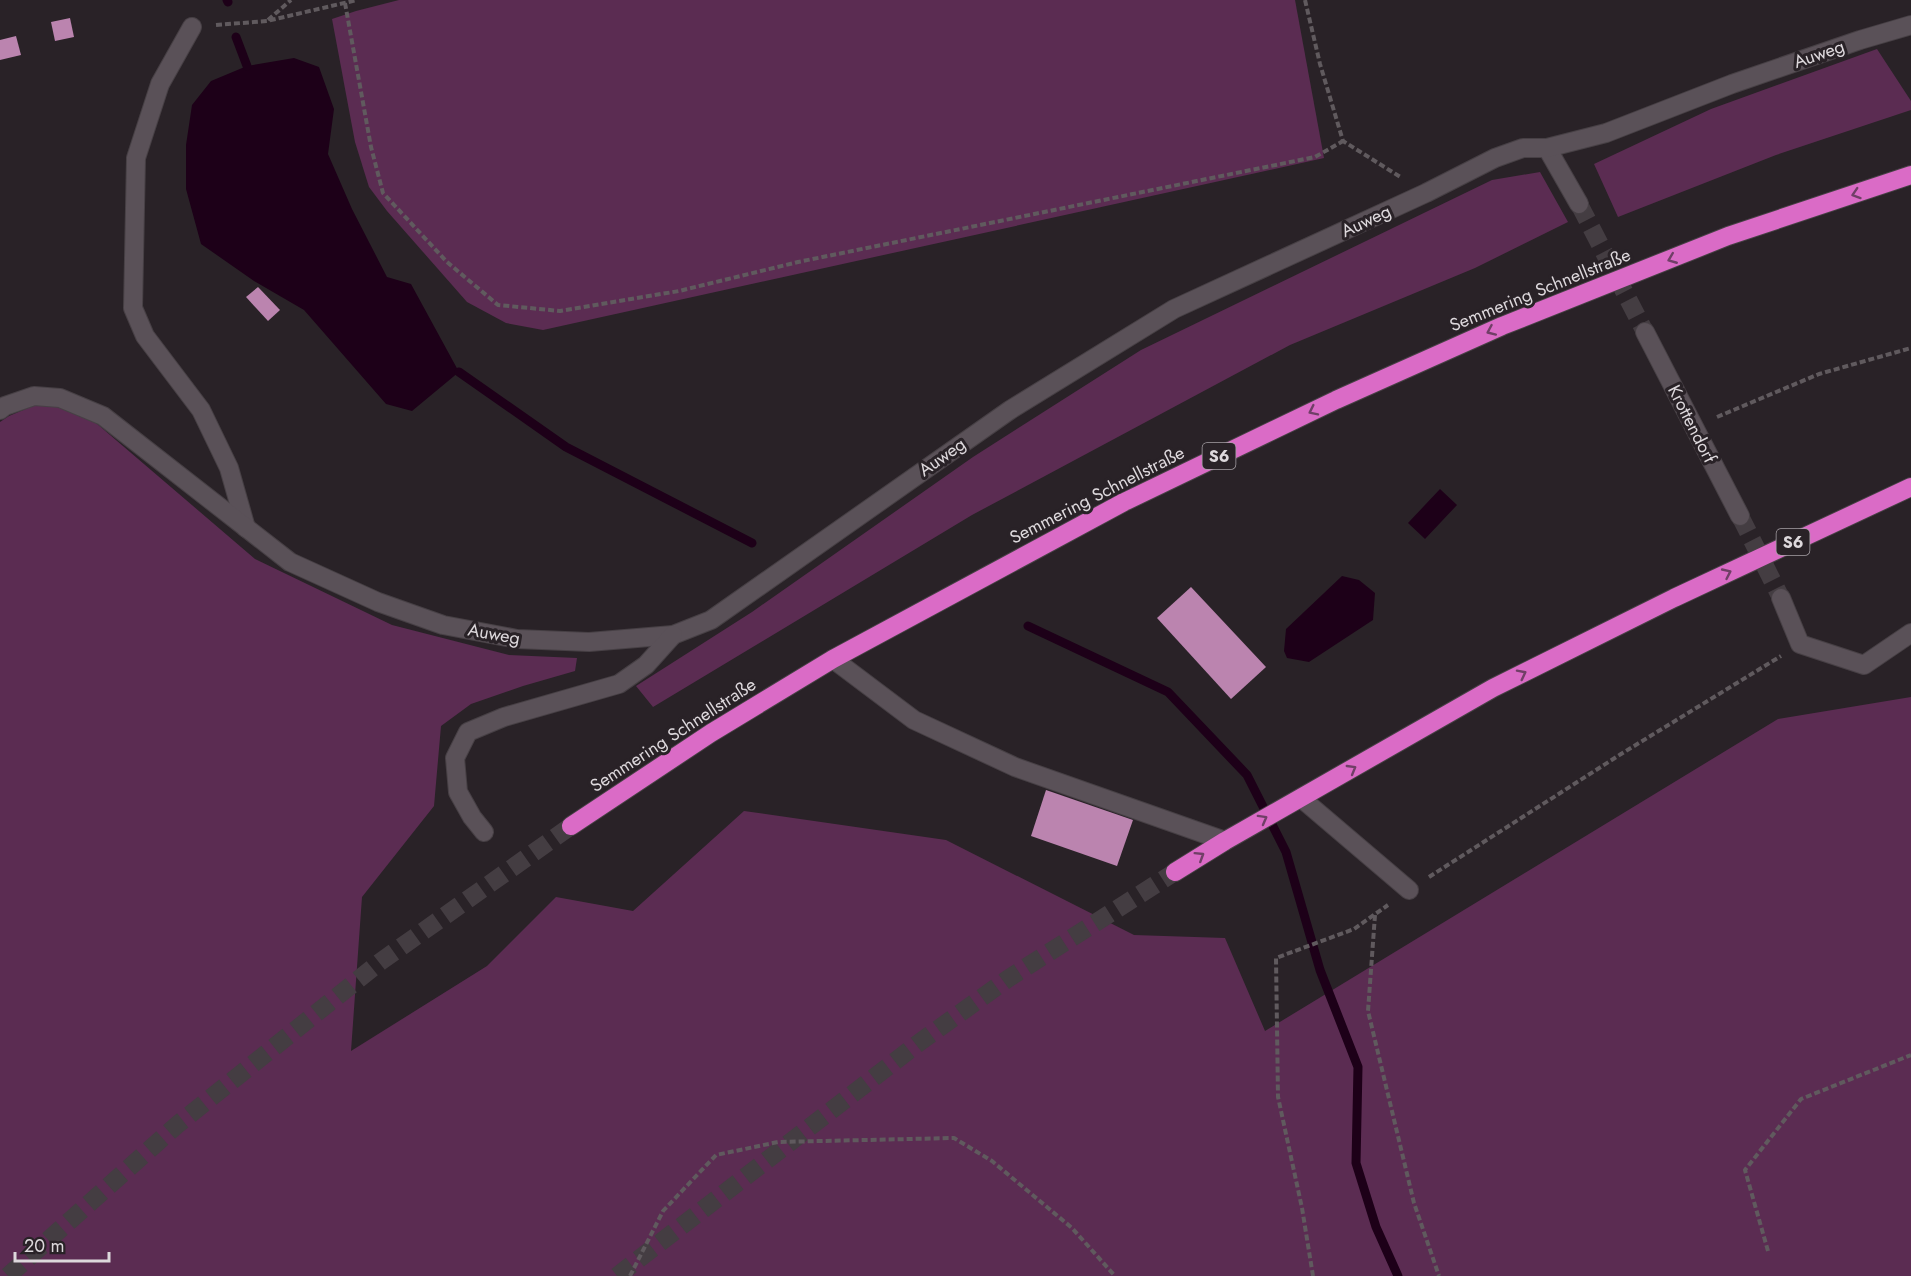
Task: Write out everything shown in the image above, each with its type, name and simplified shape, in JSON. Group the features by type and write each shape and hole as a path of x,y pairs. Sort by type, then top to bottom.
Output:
{"highway":[{"name":"Semmering Schnellstraße","path":"571,826 711,733 833,659 1124,502 1346,395 1502,326 1728,236 1911,175"},
{"name":"S6","path":"1175,872 1493,688 1674,598 1911,487"}],"street":[{"name":"Auweg","path":"0,410 34,396 60,398 103,416 290,562 378,602 442,625 517,639 589,642 673,635 711,620 1010,410 1174,309 1426,193 1495,158 1523,148 1547,148 1606,133 1732,84 1911,25"},
{"path":"192,27 160,84 136,158 133,308 145,336 201,410 229,468 246,528"},
{"path":"1547,148 1579,204"},
{"name":"Krottendorf","path":"1645,332 1740,516"},
{"path":"1781,598 1800,644 1864,665 1911,633"},
{"path":"484,832 472,817 458,792 455,758 468,732 504,717 619,684 645,665 673,635"},
{"path":"833,659 914,720 1015,766 1225,841"},
{"path":"1301,798 1409,890"}],"path":[{"path":"267,21 291,0"},
{"path":"192,27 267,21 357,0"},
{"path":"1305,0 1320,64 1343,141 1426,193"},
{"path":"345,3 371,147 383,193 447,262 498,305 560,311 680,291 798,262 1315,157 1343,141"},
{"path":"1694,427 1819,374 1911,348"},
{"path":"1312,1276 1302,1208 1278,1097 1276,958 1354,929 1409,890 1621,754 1800,644"},
{"path":"1375,915 1368,1011 1414,1203 1439,1276"},
{"path":"1768,1251 1745,1170 1801,1099 1911,1055"},
{"path":"630,1276 663,1211 716,1155 778,1142 954,1138 993,1161 1063,1221 1115,1276"}],"shaded area":[{"path":"399,0 1295,0 1324,158 543,330 506,323 467,302 387,211 369,187 355,142 332,19"},
{"path":"1877,49 1911,101 1911,110 1776,155 1618,217 1594,164 1711,109"},
{"path":"294,58 319,67 334,109 328,154 352,209 387,277 411,284 459,372 412,411 386,404 304,310 254,281 201,244 186,189 186,145 192,105 211,81 247,66"},
{"path":"1540,172 1568,222 1475,268 1290,345 972,515 653,707 636,686 752,612 973,457 1141,350 1492,180"},
{"path":"40,403 82,411 255,559 392,625 509,655 577,658 575,671 471,704 441,726 434,806 362,897 351,1051 487,966 556,897 633,911 744,811 946,840 1134,935 1225,938 1265,1031 1778,719 1911,697 1911,1276 0,1276 0,422"},
{"path":"1440,489 1457,505 1425,539 1408,523"},
{"path":"1342,576 1359,580 1375,593 1373,620 1309,662 1287,658 1284,651 1286,629"}],"building":[{"path":"70,18 74,37 55,41 51,22"},
{"path":"16,36 21,55 0,60 0,40"},
{"path":"258,287 280,310 268,321 246,297"},
{"path":"1191,587 1266,667 1231,699 1157,618"},
{"path":"1046,790 1133,820 1117,866 1031,836"}],"waterway":[{"path":"236,37 247,66"},
{"path":"459,372 566,447 752,543"},
{"path":"1028,626 1168,692 1247,775 1286,852 1320,970 1358,1067 1356,1163 1376,1227 1398,1276"}],"tunnel":[{"path":"1579,204 1645,332"},
{"path":"1740,516 1781,598"},
{"path":"8,1276 177,1125 380,962 571,826"},
{"path":"617,1276 920,1042 1009,978 1175,872"}]}
